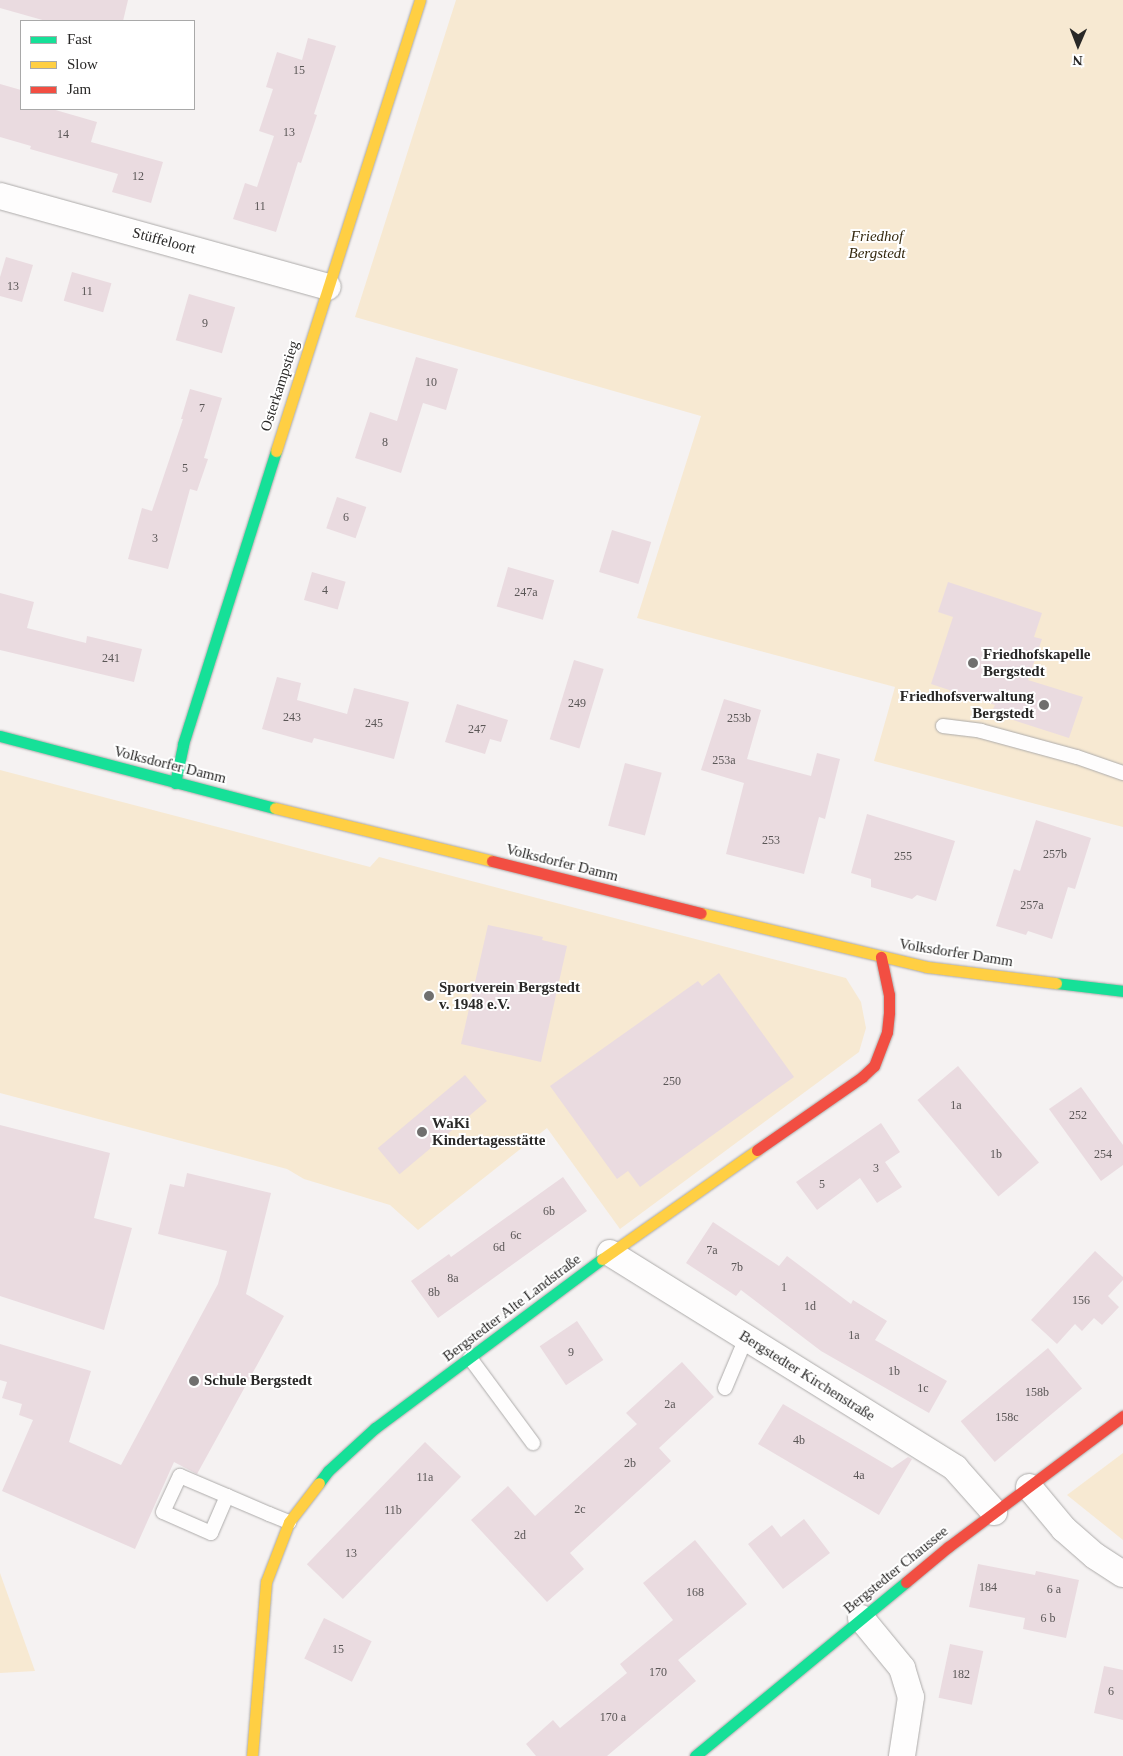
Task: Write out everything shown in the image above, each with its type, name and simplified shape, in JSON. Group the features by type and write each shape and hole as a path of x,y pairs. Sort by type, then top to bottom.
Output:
{"street":[{"name":"Osterkampstieg","path":"175,783 183,744 420,0"},
{"name":"Stüffeloort","path":"0,196 328,287"},
{"name":"Volksdorfer Damm","path":"0,736 175,783 881,957 927,967 1123,991"},
{"name":"Bergstedter Alte Landstraße","path":"252,1756 266,1582 289,1522 328,1471 375,1428 610,1253 874,1066 887,1032 889,1012 889,995 881,957"},
{"name":"Bergstedter Kirchenstraße","path":"610,1253 955,1468 994,1512"},
{"name":"Bergstedter Chaussee","path":"695,1756 861,1618 994,1512 1123,1416"},
{"path":"1029,1487 1064,1529 1094,1556 1123,1574"},
{"path":"861,1618 902,1668 910,1697 902,1756"}],"lane":[{"path":"943,726 981,731 1123,773"},
{"path":"725,1388 746,1338"},
{"path":"470,1358 532,1443"},
{"path":"227,1496 210,1533 163,1512 180,1476 289,1522"}],"green space":[{"name":"Friedhof Bergstedt","path":"456,0 1123,0 1123,827 874,761 895,687 637,618 701,416 355,317"},
{"name":"Sportverein Bergstedt v. 1948 e.V.","path":"0,770 370,867 379,857 846,978 861,1002 866,1028 859,1052 620,1229 547,1128 418,1230 390,1205 304,1179 287,1169 0,1093"},
{"path":"1123,1453 1123,1540 1067,1495"},
{"path":"0,1573 35,1671 0,1673"}],"building":[{"path":"0,0 128,0 123,20 42,20 0,8"},
{"path":"308,38 336,46 314,114 317,115 301,163 298,162 276,232 233,219 245,183 257,187 274,136 259,131 273,89 266,87 277,52 302,60"},
{"path":"0,84 20,90 20,110 55,110 97,122 91,142 163,162 151,203 112,192 118,174 30,149 31,146 0,137"},
{"path":"6,257 33,265 22,302 0,296 0,277"},
{"path":"72,272 111,283 103,312 64,301"},
{"path":"189,294 235,307 222,353 176,340"},
{"path":"416,357 458,369 446,410 423,403 401,473 355,458 370,412 397,421"},
{"path":"190,389 222,398 204,458 208,459 197,491 190,489 168,569 128,559 142,508 152,511 183,419 181,419"},
{"path":"337,497 366,507 356,538 326,528"},
{"path":"612,530 651,542 638,584 599,572"},
{"path":"508,567 554,580 543,620 497,606"},
{"path":"312,572 346,582 338,610 304,600"},
{"name":"Friedhofskapelle Bergstedt","path":"948,582 1042,613 1034,637 1042,639 1028,680 1083,697 1069,738 1004,717 1006,713 993,709 995,705 931,684 953,617 938,612"},
{"path":"0,593 34,602 27,628 86,643 87,636 142,649 134,682 0,650"},
{"path":"574,660 604,669 579,748 550,739"},
{"path":"277,677 301,683 297,700 347,714 354,688 409,702 394,759 314,738 312,743 262,729"},
{"path":"724,699 761,710 747,759 811,776 817,753 840,759 825,819 819,817 804,874 726,854 744,783 701,770"},
{"path":"457,704 508,720 501,742 490,739 485,754 445,742"},
{"path":"625,763 662,773 645,836 608,826"},
{"path":"867,814 955,841 936,901 917,895 912,899 871,887 871,879 851,873"},
{"path":"1036,820 1091,838 1075,889 1068,887 1052,939 1028,931 1026,935 996,926 1014,869 1020,871"},
{"path":"488,925 543,937 542,940 567,946 541,1062 461,1044"},
{"path":"719,973 794,1077 640,1187 628,1171 617,1179 550,1086 698,981 702,986"},
{"path":"958,1066 1039,1163 998,1197 917,1100"},
{"name":"WaKi Kindertagesstätte","path":"465,1075 487,1101 400,1174 378,1148"},
{"path":"1081,1087 1123,1145 1123,1165 1101,1181 1049,1109"},
{"path":"881,1123 900,1152 885,1162 902,1187 877,1203 860,1178 817,1210 796,1182"},
{"path":"0,1125 110,1153 94,1218 132,1228 104,1330 0,1296"},
{"path":"187,1173 271,1193 246,1294 284,1316 197,1474 174,1462 135,1549 2,1491 33,1420 19,1415 22,1404 2,1398 7,1382 0,1380 0,1344 91,1371 69,1442 121,1465 218,1284 227,1251 158,1234 170,1184 184,1187"},
{"path":"563,1177 587,1211 438,1318 411,1281 449,1254 451,1257"},
{"path":"713,1222 779,1266 787,1256 851,1304 853,1300 887,1321 875,1340 947,1381 929,1413 821,1351 741,1290 736,1296 686,1263"},
{"path":"1095,1251 1123,1277 1123,1280 1108,1296 1119,1307 1102,1325 1094,1318 1082,1331 1075,1324 1057,1344 1031,1320"},
{"path":"577,1321 603,1360 566,1385 540,1346"},
{"path":"1048,1348 1082,1389 995,1462 961,1421"},
{"path":"682,1362 714,1397 659,1448 671,1461 570,1553 584,1569 547,1602 471,1520 508,1486 535,1516 637,1424 626,1413"},
{"path":"783,1404 892,1468 908,1457 912,1459 879,1515 758,1444"},
{"path":"425,1442 461,1477 343,1599 307,1564"},
{"path":"804,1519 830,1553 783,1589 748,1544 772,1525 781,1537"},
{"path":"695,1540 747,1604 678,1660 696,1681 607,1756 536,1756 526,1744 553,1720 560,1728 627,1673 620,1664 673,1620 643,1583"},
{"path":"978,1564 1035,1575 1036,1571 1079,1580 1066,1638 1023,1629 1025,1618 969,1607"},
{"path":"324,1618 372,1641 352,1682 304,1658"},
{"path":"950,1644 983,1651 972,1705 939,1698"},
{"path":"1104,1666 1123,1670 1123,1720 1094,1713"}],"traffic: fast":[{"path":"175,783 183,744 276,451"},
{"path":"0,736 275,808"},
{"path":"1056,983 1123,991"},
{"path":"319,1483 328,1471 375,1428 602,1259"},
{"path":"695,1756 906,1582"}],"traffic: slow":[{"path":"276,451 420,0"},
{"path":"275,808 492,861"},
{"path":"701,913 927,967 1056,983"},
{"path":"602,1259 757,1150"},
{"path":"252,1756 266,1582 289,1522 319,1483"}],"traffic: jam":[{"path":"492,861 701,913"},
{"path":"757,1150 862,1077 874,1066 887,1032 889,1012 889,995 881,957"},
{"path":"906,1582 948,1547 1123,1416"}],"place":[{"name":"Friedhofskapelle Bergstedt","path":"973,663"},
{"name":"Friedhofsverwaltung Bergstedt","path":"1044,705"},
{"name":"Sportverein Bergstedt v. 1948 e.V.","path":"429,996"},
{"name":"WaKi Kindertagesstätte","path":"422,1132"},
{"name":"Schule Bergstedt","path":"194,1381"}]}
